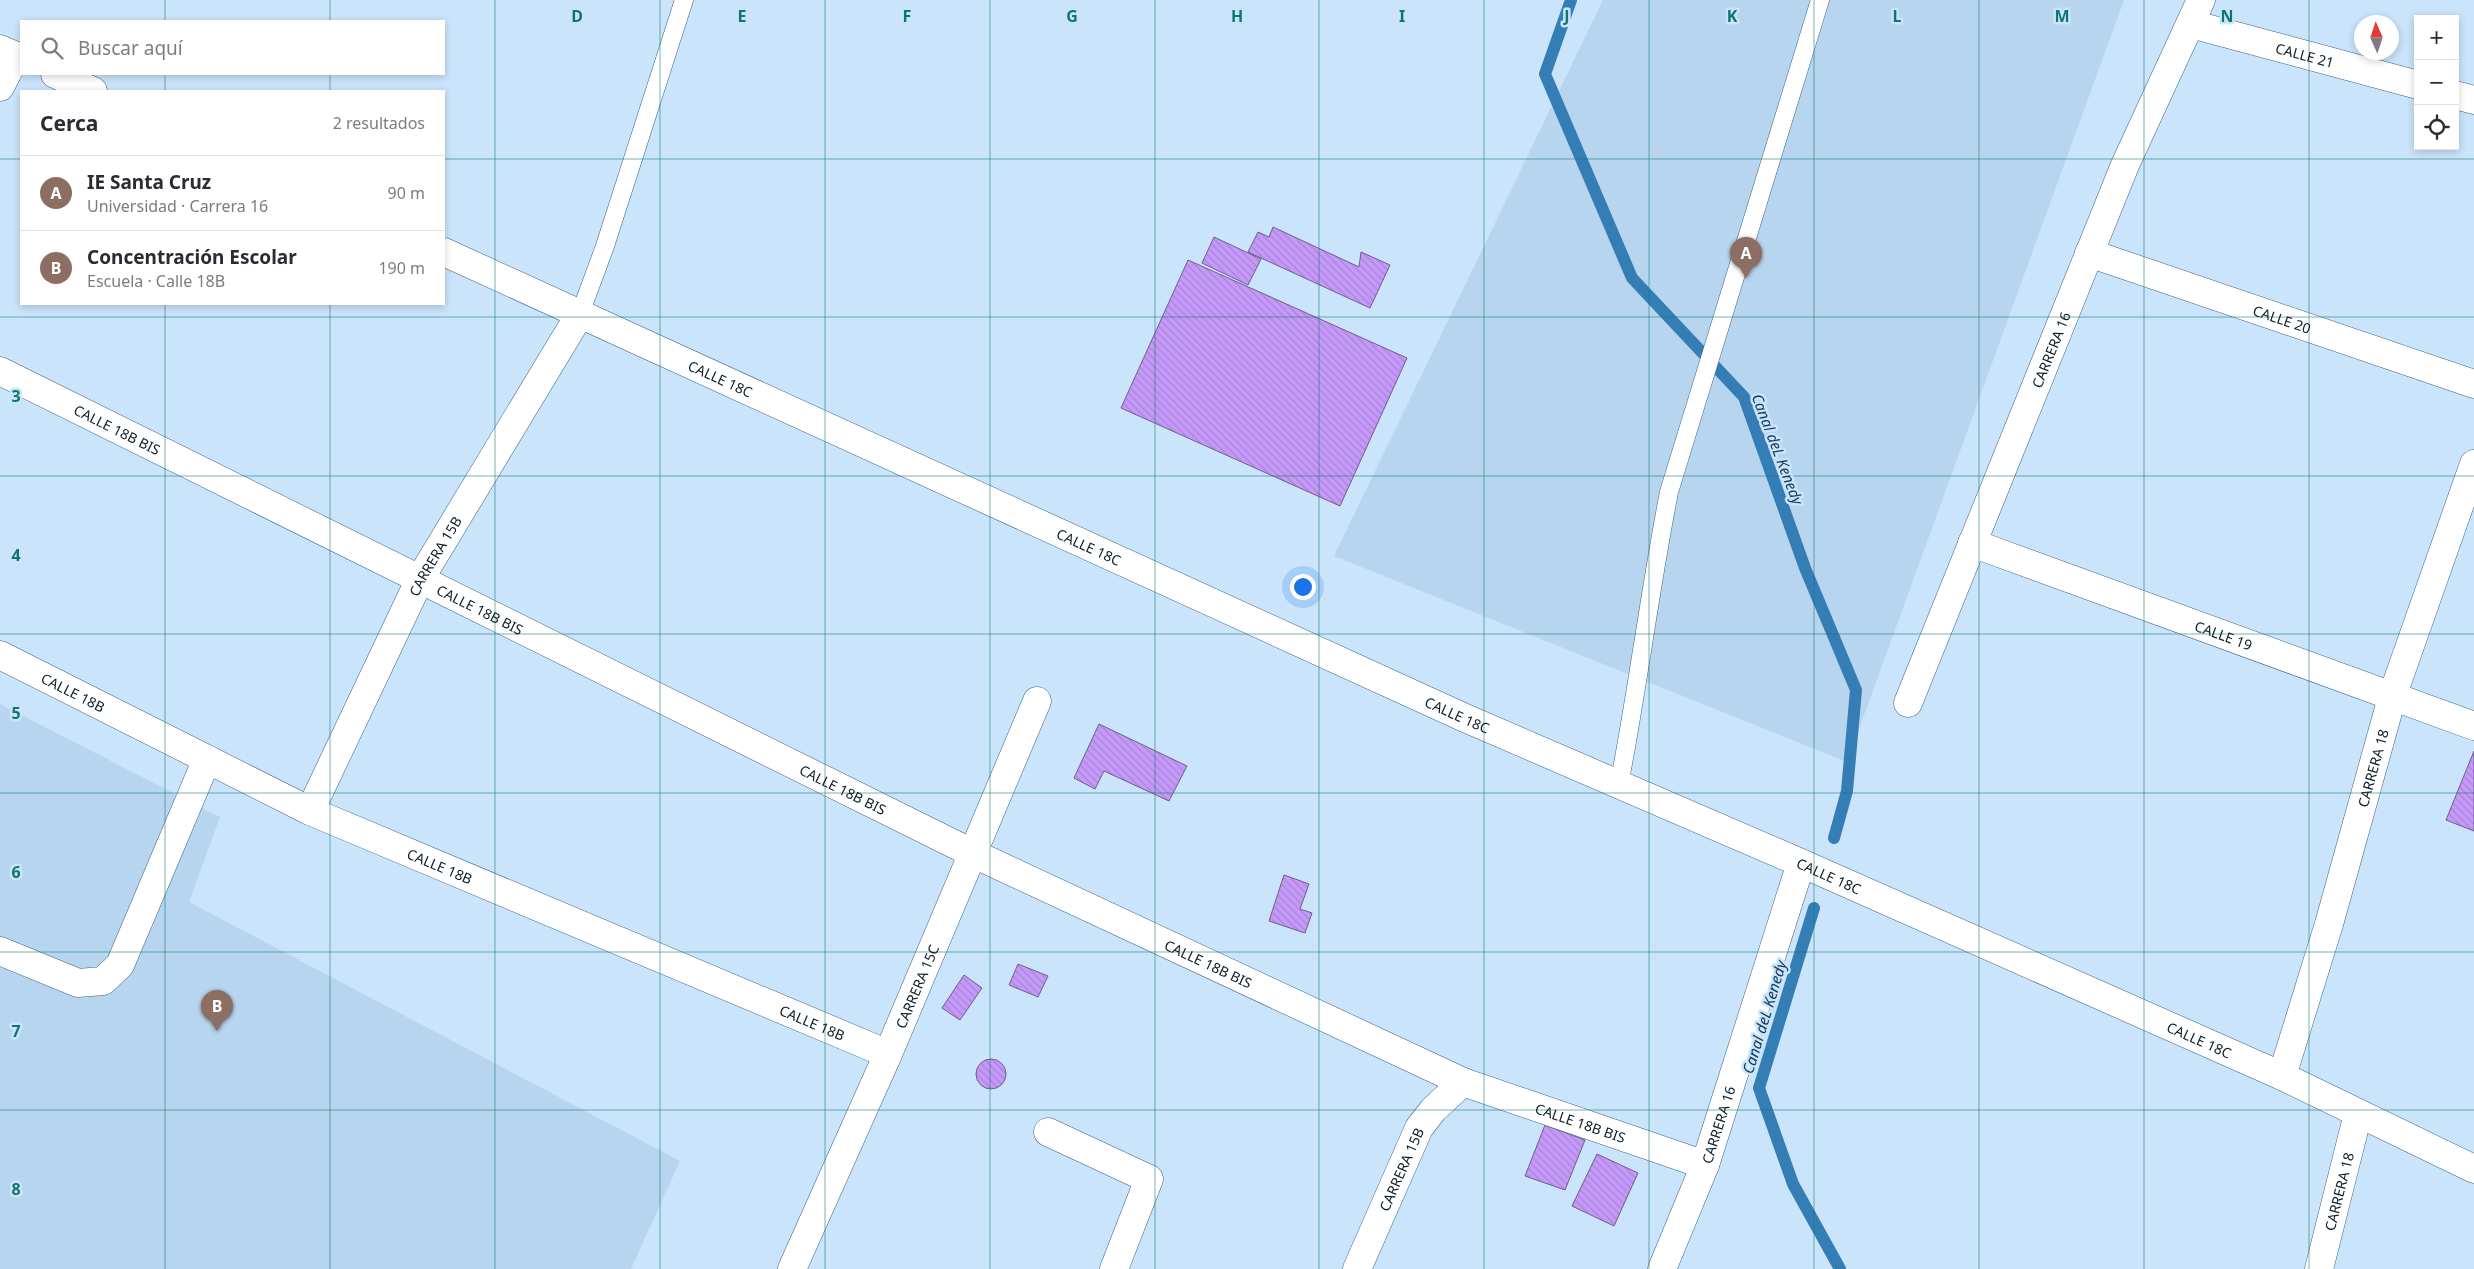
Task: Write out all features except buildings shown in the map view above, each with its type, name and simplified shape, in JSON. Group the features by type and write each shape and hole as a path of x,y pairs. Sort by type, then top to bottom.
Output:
{"street":[{"name":"CALLE 21","path":"2196,12 2414,84"},
{"name":"CARRERA 16","path":"1908,703 2124,165 2196,12"},
{"path":"0,87 12,54"},
{"path":"57,75 91,90"},
{"path":"2459,96 2474,100"},
{"name":"CALLE 18C","path":"445,252 1456,714 1801,863 2282,1076 2474,1169"},
{"name":"CALLE 20","path":"2089,253 2474,384"},
{"name":"CARRERA 15B","path":"310,811 420,579 580,314"},
{"name":"CALLE 18B BIS","path":"0,372 972,853 1462,1082 1705,1165"},
{"name":"CARRERA 18","path":"2282,1076 2329,924 2393,694 2474,464"},
{"name":"CALLE 19","path":"1972,543 2393,694 2474,726"},
{"name":"CALLE 18B","path":"0,655 310,811 888,1054"},
{"name":"CARRERA 15C","path":"792,1269 888,1054 1037,701"},
{"path":"0,950 78,983 103,981 120,965 207,759"},
{"name":"CARRERA 16","path":"1662,1269 1705,1165 1801,863"},
{"name":"CARRERA 15B","path":"1357,1269 1419,1128 1433,1110 1462,1082"},
{"name":"CARRERA 18","path":"2319,1269 2358,1114"},
{"path":"1048,1132 1149,1179 1114,1269"}],"lane":[{"path":"580,314 605,246 684,0"},
{"path":"1620,785 1636,700 1655,563 1669,492 1820,0"}],"shaded area":[{"path":"1603,0 2124,0 1847,762 1334,556"},
{"path":"0,704 220,817 189,902 680,1161 631,1269 0,1269"}],"waterway":[{"name":"Canal deL Kenedy","path":"1571,0 1545,74 1632,278 1744,397 1805,568 1856,690 1847,791 1834,838"},
{"name":"Canal deL Kenedy","path":"1814,908 1759,1088 1793,1184 1840,1269"}],"place":[{"name":"IE Santa Cruz","path":"1746,278"},
{"name":"Concentración Escolar","path":"217,1031"}]}
